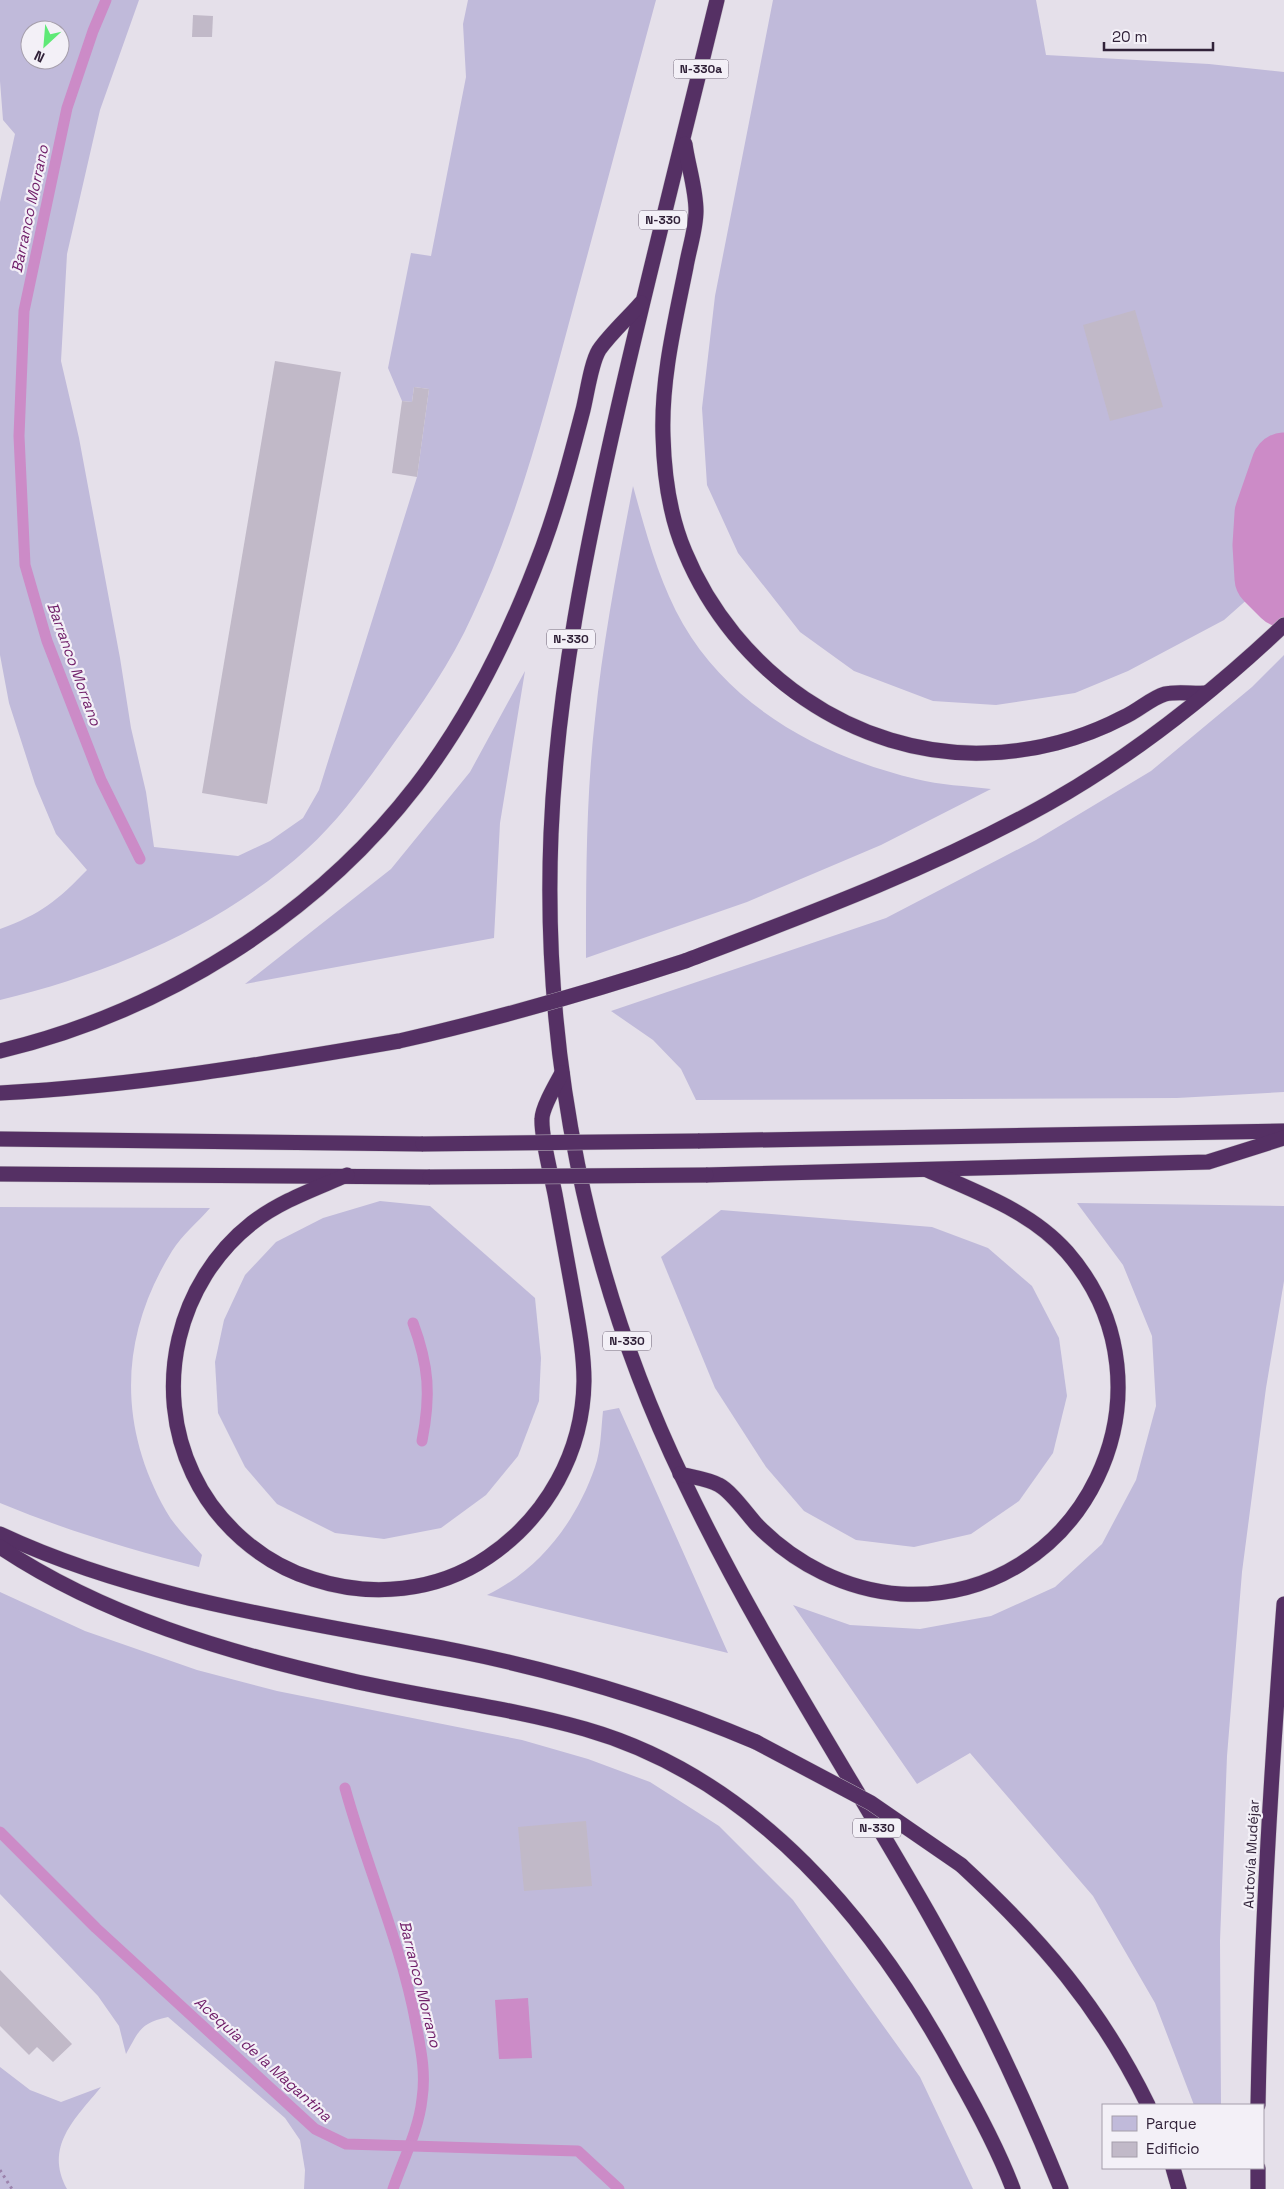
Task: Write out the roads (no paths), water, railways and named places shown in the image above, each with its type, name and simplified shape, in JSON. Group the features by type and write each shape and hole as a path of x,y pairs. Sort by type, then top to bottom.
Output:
{"highway":[{"name":"N-330a","path":"684,138 717,0"},
{"name":"N-330","path":"684,138 642,302 583,570 569,652 558,744 551,831 551,965 562,1073 586,1195 606,1276 628,1347 680,1474 749,1609 958,1968 1000,2049 1061,2189"},
{"path":"684,138 696,211 668,358 663,436 666,475 673,513 684,551 700,582 739,640 763,666 818,709 849,725 882,738 915,747 950,752 1019,751 1053,744 1124,718 1165,694 1206,694"},
{"path":"0,1051 92,1023 154,996 216,962 261,933 313,893 364,845 416,786 458,724 490,667 519,606 543,545 564,480 598,352 642,302"},
{"path":"0,1093 49,1091 224,1071 399,1041 511,1014 590,992 685,961 836,904 912,871 1050,802 1106,767 1206,694 1284,625"},
{"path":"348,1175 298,1196 252,1223 227,1246 208,1270 193,1297 181,1325 173,1370 174,1416 181,1446 192,1474 208,1501 249,1546 274,1563 302,1576 331,1585 362,1590 392,1590 452,1577 480,1563 505,1546 528,1525 546,1502 562,1475 573,1446 580,1419 584,1380 580,1334 541,1117 562,1073"},
{"path":"0,1139 423,1144 1190,1134 1284,1131"},
{"path":"0,1174 430,1177 706,1175 927,1170 1208,1162 1284,1138"},
{"path":"680,1474 720,1485 779,1547 809,1566 838,1580 869,1590 901,1594 933,1593 965,1587 995,1577 1024,1561 1050,1542 1072,1519 1091,1493 1105,1463 1114,1433 1119,1400 1118,1368 1114,1344 1102,1306 1082,1271 1067,1252 1044,1230 1014,1210 927,1170"},
{"path":"0,1534 62,1560 179,1594 292,1621 460,1652 572,1677 666,1705 756,1742 871,1803 961,1865 1009,1910 1062,1967 1112,2038 1147,2104"},
{"path":"0,1547 36,1571 70,1589 172,1630 221,1646 348,1680 516,1712 588,1730 657,1756 715,1788 741,1806 811,1872 854,1916 888,1960 918,2004 946,2053 1004,2166 1013,2189"},
{"name":"Autovía Mudéjar","path":"1258,2104 1260,2002 1270,1795 1284,1604"},
{"path":"1173,2169 1180,2189"},
{"path":"1258,2169 1258,2189"}],"waterway":[{"name":"Barranco Morrano","path":"106,0 93,31 67,108 24,311 19,436 25,565 47,641 101,780 140,859"},
{"path":"1284,465 1267,514 1265,545 1267,578 1284,595"},
{"name":"Barranco Morrano","path":"413,1323 422,1353 427,1381 427,1409 422,1441"},
{"name":"Barranco Morrano","path":"345,1788 402,1964 410,1994 422,2062 423,2089 420,2110 414,2133 393,2189"},
{"name":"Acequia de la Magantina","path":"0,1832 96,1928 315,2129 346,2144 578,2151 619,2189"}]}
